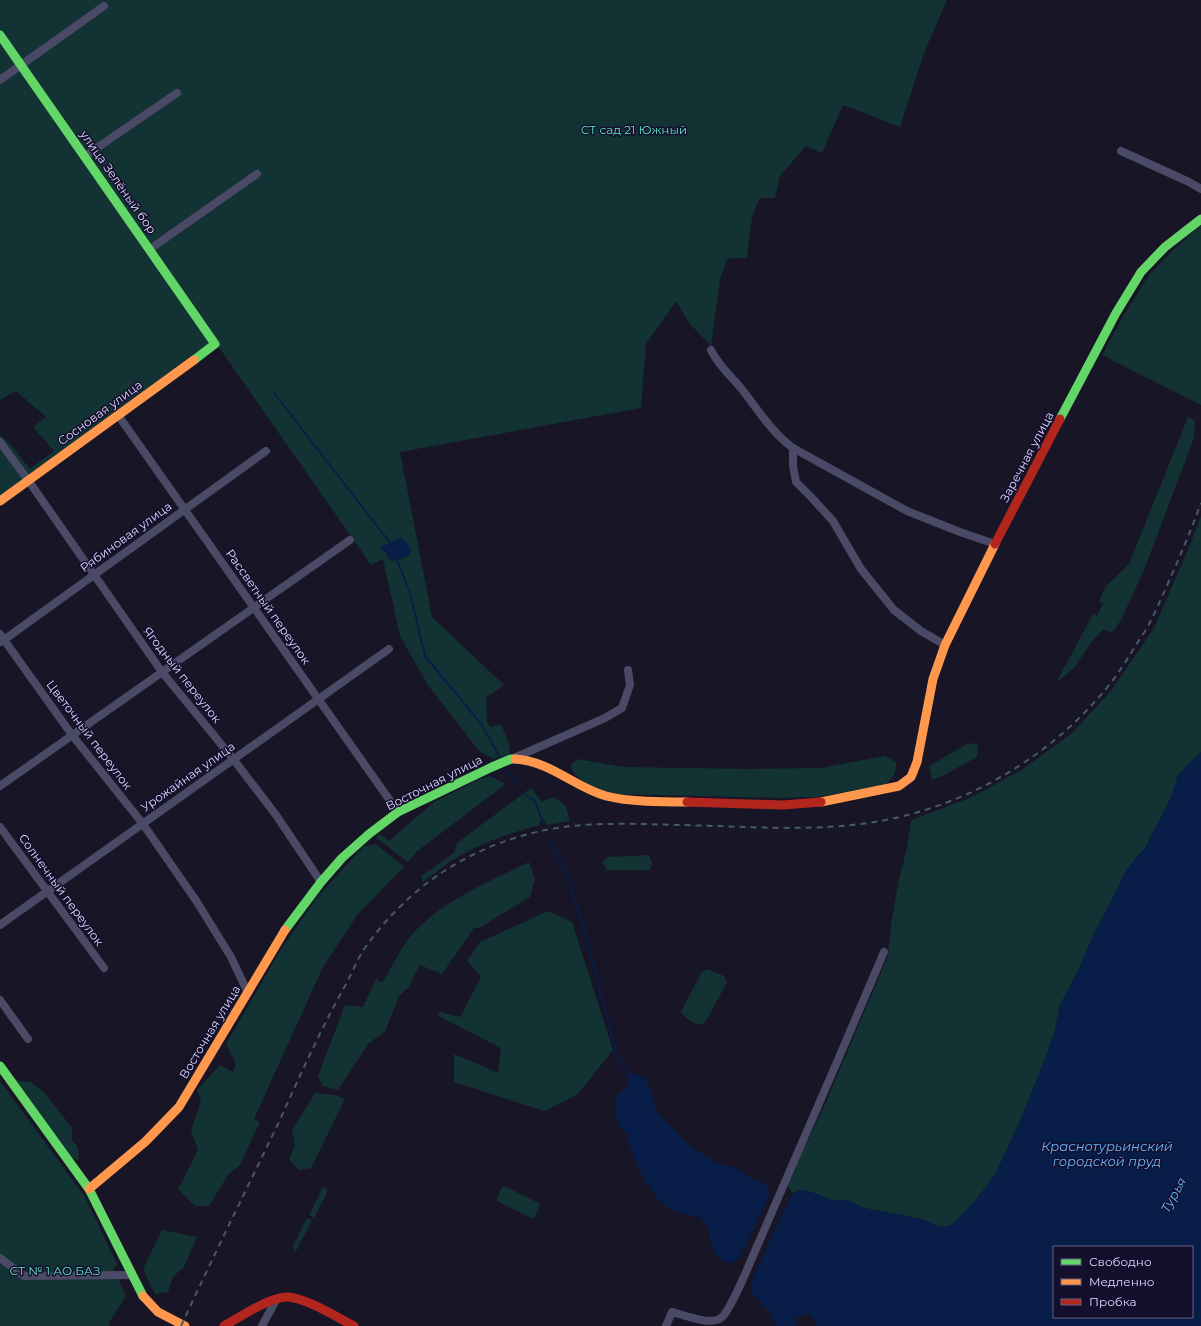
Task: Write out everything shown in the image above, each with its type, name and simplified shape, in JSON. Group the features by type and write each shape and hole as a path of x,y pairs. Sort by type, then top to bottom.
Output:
{"street":[{"path":"0,80 104,6"},
{"name":"улица Зелёный бор","path":"0,35 215,344"},
{"path":"85,156 177,93"},
{"path":"1121,151 1201,189"},
{"path":"150,249 257,174"},
{"name":"Заречная улица","path":"922,734 934,679 945,645 995,544 1116,313 1141,272 1165,247 1201,219"},
{"name":"Сосновая улица","path":"0,501 215,344"},
{"path":"711,350 716,360 735,381 770,427 782,440 793,448 906,511 995,544"},
{"name":"Рассветный переулок","path":"118,415 398,812"},
{"name":"Ягодный переулок","path":"0,442 162,672 234,760 276,815 321,882"},
{"path":"793,448 796,482 833,521 861,568 894,610 921,631 945,645"},
{"name":"Рябиновая улица","path":"1,638 94,575 266,451"},
{"path":"0,786 350,540"},
{"name":"Цветочный переулок","path":"1,638 72,735 143,824 197,902 230,956 248,993"},
{"name":"Урожайная улица","path":"0,925 389,649"},
{"path":"511,759 605,718 622,708 630,685 628,670"},
{"name":"Восточная улица","path":"89,1189 145,1142 179,1107 286,928 321,882 342,858 398,812 511,759 526,760 541,764 596,793 620,799 783,805 820,802 899,786 911,777 917,762 922,734"},
{"name":"Солнечный переулок","path":"0,827 104,968"},
{"path":"666,1326 672,1312 703,1320 716,1321 723,1317 741,1282 790,1171 884,952"},
{"path":"0,1000 28,1040"},
{"path":"0,1066 89,1189 144,1298 151,1306 164,1316 183,1325"},
{"path":"0,1258 24,1276 132,1276"},
{"path":"224,1326 255,1308 286,1297 302,1300 354,1326"},
{"path":"262,1326 276,1300"}],"green space":[{"name":"СТ сад 21 Южный","path":"0,0 947,0 924,53 900,127 843,105 822,153 806,146 780,176 775,198 761,198 752,219 747,259 727,259 720,279 711,346 689,323 676,301 646,344 641,408 400,452 432,617 504,685 486,698 487,721 490,727 501,724 510,746 509,755 493,759 479,751 427,684 400,636 383,559 371,565 218,346 0,498 0,435 10,444 30,469 54,451 33,427 46,417 16,391 0,400","holes":["380,546 386,546 409,556 393,561 387,556 387,553 384,552"]},
{"path":"1201,225 1201,405 1102,355 1125,313 1149,275 1170,253"},
{"path":"1188,417 1195,420 1194,438 1144,570 1121,620 1112,633 1103,629 1073,669 1056,683 1093,614 1097,616 1103,604 1099,601 1106,586 1129,564"},
{"path":"1201,516 1201,752 1178,775 1171,798 1145,848 1124,874 1095,931 1079,969 1060,1005 1054,1034 1043,1064 1021,1119 995,1175 976,1200 956,1222 949,1226 941,1227 921,1219 864,1208 849,1201 832,1200 814,1193 799,1190 793,1194 787,1184 826,1102 888,956 891,924 899,879 907,848 911,820 972,797 1023,769 1071,734 1111,691 1154,628"},
{"path":"969,743 978,745 977,757 932,780 929,766"},
{"path":"884,756 896,762 894,775 885,785 817,797 783,798 614,794 581,780 576,776 571,765 577,759 624,767 750,769 821,768"},
{"path":"490,776 506,784 416,852 408,862 376,838 379,833 389,841 434,802 480,779"},
{"path":"531,788 542,802 554,797 566,806 570,821 547,825 544,819 539,821 540,825 490,841 461,855 423,882 421,876 454,853 457,843"},
{"path":"376,844 404,867 358,914 323,967 254,1119 260,1122 240,1165 228,1175 209,1206 195,1206 178,1189 198,1150 191,1130 201,1101 197,1090 220,1065 233,1072 236,1064 226,1044 281,949 318,896 364,846"},
{"path":"649,855 652,863 650,870 607,870 603,862 608,857"},
{"path":"529,862 535,879 530,897 479,928 474,928 442,974 420,965 408,988 399,996 385,1032 369,1043 338,1090 323,1086 318,1076 345,1005 363,1007 376,979 382,983 409,938 435,913 465,894"},
{"path":"548,911 572,922 613,1050 577,1095 544,1111 454,1082 454,1054 498,1073 501,1048 438,1016 440,1012 460,1017 481,977 467,961 480,942"},
{"path":"707,969 724,976 727,981 706,1021 703,1024 698,1024 689,1020 681,1011 702,972"},
{"path":"16,1080 31,1082 45,1093 72,1128 72,1140 78,1147 79,1160 72,1158"},
{"name":"СТ № 1 АО БАЗ","path":"0,1081 85,1197 118,1266 113,1267 126,1296 109,1323 109,1326 0,1326"},
{"path":"315,1093 334,1095 345,1099 311,1168 299,1170 289,1159 295,1146 292,1130"},
{"path":"504,1186 539,1203 540,1206 534,1218 531,1218 497,1201 502,1187"},
{"path":"323,1187 326,1188 326,1195 314,1218 309,1215"},
{"path":"307,1218 312,1220 295,1253 293,1246"},
{"path":"162,1230 197,1237 184,1267 173,1277 168,1292 155,1294 143,1269"}],"water":[{"path":"401,538 408,544 411,552 409,556 393,561 389,559 387,553 381,549 380,546 386,545"},
{"name":"Краснотурьинский городской пруд","path":"1201,752 1201,1326 817,1326 810,1315 805,1314 796,1318 797,1326 776,1326 768,1310 750,1290 752,1280 784,1210 793,1194 799,1190 814,1193 832,1200 849,1201 864,1208 921,1219 941,1227 949,1226 955,1222 976,1200 995,1175 1021,1119 1043,1064 1054,1034 1060,1005 1079,969 1095,931 1124,874 1145,848 1171,798 1178,775"},
{"path":"638,1074 646,1081 652,1094 654,1106 660,1115 692,1148 724,1166 732,1166 753,1179 767,1185 769,1197 740,1257 735,1262 726,1262 716,1254 711,1245 709,1229 699,1216 679,1213 669,1208 655,1195 644,1178 627,1141 628,1135 622,1129 615,1115 616,1099 628,1086 628,1078 630,1075"}],"waterway":[{"path":"274,393 391,544"},
{"path":"396,557 410,593 425,656 482,725 499,756"},
{"path":"505,769 517,785"},
{"path":"522,793 535,801 543,823"},
{"path":"549,839 568,877 581,918 618,1059 630,1078"}],"railway":[{"path":"181,1326 311,1052 361,954 392,914 422,887 439,874 477,853 518,837 561,827 619,824 773,828 844,826 902,816 935,807 967,794 1028,760 1056,739 1082,716 1109,685 1146,630 1179,558 1201,503"}],"traffic: fast":[{"path":"0,35 215,344 194,360"},
{"path":"1060,419 1116,313 1141,272 1165,247 1201,219"},
{"path":"285,930 321,882 342,858 369,834 398,812 492,767 511,759 515,759"},
{"path":"0,1066 89,1189 143,1296"}],"traffic: slow":[{"path":"0,501 194,360"},
{"path":"821,802 899,786 911,777 917,762 933,679 945,645 995,544"},
{"path":"515,759 539,764 583,787 606,796 635,801 687,802"},
{"path":"89,1189 145,1142 179,1107 285,930"},
{"path":"143,1296 158,1312 185,1326"}],"traffic: jam":[{"path":"995,544 1060,419"},
{"path":"687,802 783,805 821,802"},
{"path":"224,1326 263,1304 286,1297 302,1300 354,1326"}],"water label":[{"name":"Турья","path":"1173,1195"}]}
